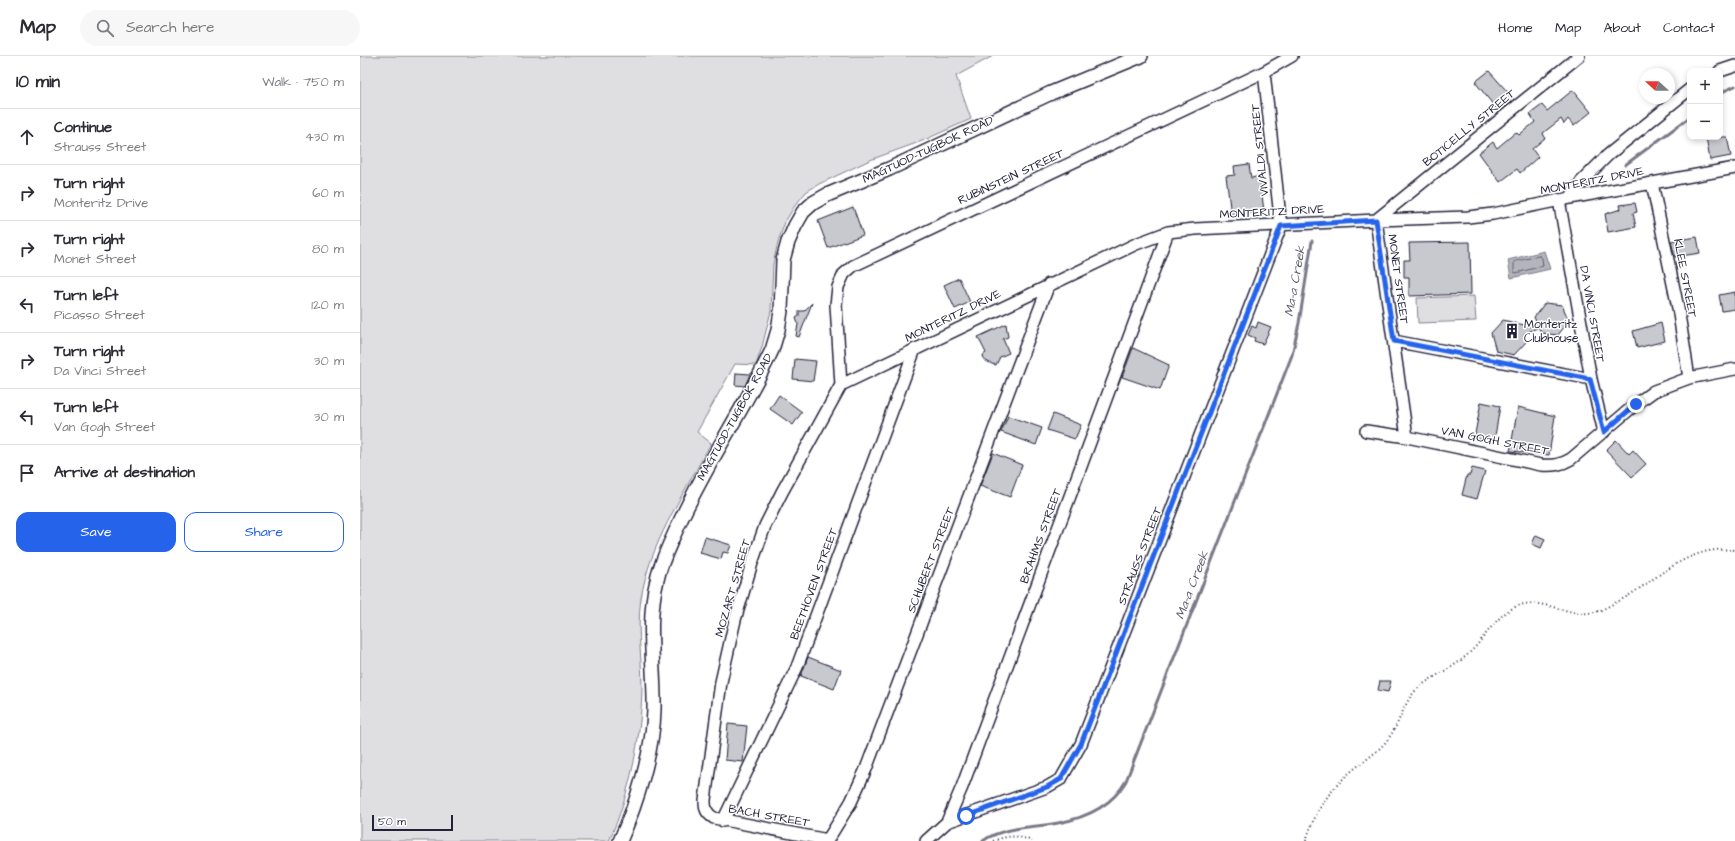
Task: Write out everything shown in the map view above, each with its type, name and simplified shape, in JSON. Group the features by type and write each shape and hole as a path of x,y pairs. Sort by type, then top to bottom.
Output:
{"main road":[{"name":"MAGTUOD-TUGBOK ROAD","path":"620,841 640,788 654,711 654,674 651,629 652,600 657,578 684,514 772,350 778,330 781,311 783,260 795,226 803,212 813,203 827,195 889,169 1051,93 1141,56"}],"street":[{"name":"RUBINSTEIN STREET","path":"841,386 836,305 838,287 844,274 853,266 1264,72 1292,56"},
{"name":"BOTICELLY STREET","path":"1376,220 1579,56"},
{"path":"1723,70 1735,66"},
{"name":"VIVALDI STREET","path":"1264,72 1281,226"},
{"path":"1570,198 1581,182 1608,155 1687,91"},
{"name":"MONTERITZ DRIVE","path":"841,386 1049,284 1141,241 1168,232 1196,229 1468,217 1493,214 1559,200 1735,168"},
{"name":"KLEE STREET","path":"1652,183 1678,308 1689,378"},
{"name":"DA VINCI STREET","path":"1559,200 1590,379 1604,432"},
{"name":"MONET STREET","path":"1376,220 1407,437"},
{"name":"STRAUSS STREET","path":"947,822 1047,787 1061,779 1071,764 1081,744 1281,226"},
{"name":"BRAHMS STREET","path":"926,841 947,822 962,787 1168,232"},
{"name":"SCHUBERT STREET","path":"827,840 851,802 866,769 1049,284"},
{"path":"1394,341 1590,379"},
{"name":"BEETHOVEN STREET","path":"723,821 797,667 915,349"},
{"name":"VAN GOGH STREET","path":"1366,431 1407,437 1552,466 1563,464 1571,459 1636,404 1654,391 1689,378 1735,369"},
{"name":"MOZART STREET","path":"708,815 705,810 705,800 721,682 735,620 752,563 765,526 782,492 841,386"},
{"name":"BACH STREET","path":"708,815 723,821 827,840"}],"path":[{"path":"1306,841 1316,813 1324,802 1346,776 1385,743 1394,732 1408,701 1416,691 1430,679 1448,670 1467,656 1500,618 1514,608 1527,603 1574,612 1598,612 1624,599 1684,559 1700,552 1717,549 1735,550"},
{"path":"993,841 1004,836 1018,835 1032,841"}],"shaded area":[{"path":"360,56 993,56 956,76 971,119 922,141 870,160 819,184 806,192 794,207 785,222 778,242 773,264 771,311 756,365 735,364 697,432 711,443 672,513 648,569 639,613 642,688 637,747 623,804 609,841 360,841"},
{"path":"1474,296 1476,321 1418,323 1417,298"}],"water":[{"path":"1544,251 1550,269 1511,278 1508,260"}],"building":[{"path":"1489,71 1514,99 1499,112 1475,82"},
{"path":"1573,90 1591,112 1574,126 1568,119 1564,124 1561,119 1543,133 1545,138 1532,149 1538,157 1520,173 1517,169 1500,182 1479,153 1493,142 1497,148 1516,132 1519,135 1535,122 1530,114 1542,105 1547,111"},
{"path":"1723,137 1727,137 1731,156 1710,160 1707,140 1723,140"},
{"path":"1249,164 1251,178 1260,176 1264,212 1231,215 1226,176 1235,175 1234,166"},
{"path":"1635,203 1637,212 1633,213 1636,227 1608,232 1605,214 1621,209 1620,205"},
{"path":"853,207 863,235 828,248 818,221"},
{"path":"1697,237 1700,253 1675,257 1671,241"},
{"path":"1470,242 1471,294 1409,296 1409,277 1404,277 1404,260 1410,260 1409,243"},
{"path":"959,278 970,302 955,309 944,285"},
{"path":"1735,292 1735,309 1722,311 1719,295"},
{"path":"812,303 799,337 796,336 798,324 796,318 799,316 799,311 804,311"},
{"path":"1545,303 1562,305 1569,321 1558,335 1541,333 1534,317"},
{"path":"1503,320 1537,328 1524,334 1526,342 1514,355 1496,351 1491,333"},
{"path":"1258,322 1271,327 1263,344 1254,341 1255,338 1248,335 1252,326 1256,328"},
{"path":"1661,323 1665,341 1637,348 1633,331"},
{"path":"1006,324 1008,337 1003,339 1009,353 1000,357 996,365 992,364 984,360 983,355 986,353 978,337"},
{"path":"1133,348 1169,365 1160,390 1122,377"},
{"path":"795,359 816,361 813,381 793,379"},
{"path":"736,373 750,374 745,386 735,385"},
{"path":"779,395 802,412 793,425 770,409"},
{"path":"1481,402 1500,406 1494,442 1474,439"},
{"path":"1518,407 1555,416 1549,455 1510,451"},
{"path":"1053,414 1081,425 1075,439 1047,430"},
{"path":"1008,416 1042,428 1036,445 1001,432"},
{"path":"1616,440 1629,454 1633,450 1646,464 1632,477 1606,450"},
{"path":"993,453 1022,465 1010,497 980,486"},
{"path":"1472,468 1485,471 1477,499 1462,495 1467,475 1470,475"},
{"path":"1536,535 1545,539 1541,548 1532,544"},
{"path":"705,537 731,545 728,553 723,552 721,559 700,553"},
{"path":"808,657 841,670 834,689 801,676"},
{"path":"1380,681 1391,681 1388,692 1378,690"},
{"path":"728,724 747,726 743,762 725,760"}],"waterway":[{"name":"Ma-a Creek","path":"1723,92 1735,86"},
{"name":"Ma-a Creek","path":"1625,165 1687,119"},
{"name":"Ma-a Creek","path":"983,841 994,835 1007,831 1068,821 1088,814 1105,804 1120,790 1126,781 1292,355 1299,323 1312,241"}],"place":[{"name":"Monteritz Clubhouse","path":"1512,331"}],"route":[{"path":"966,816 1047,787 1061,779 1071,764 1081,744 1281,226 1376,220 1394,341 1590,379 1604,432 1636,404"}]}
